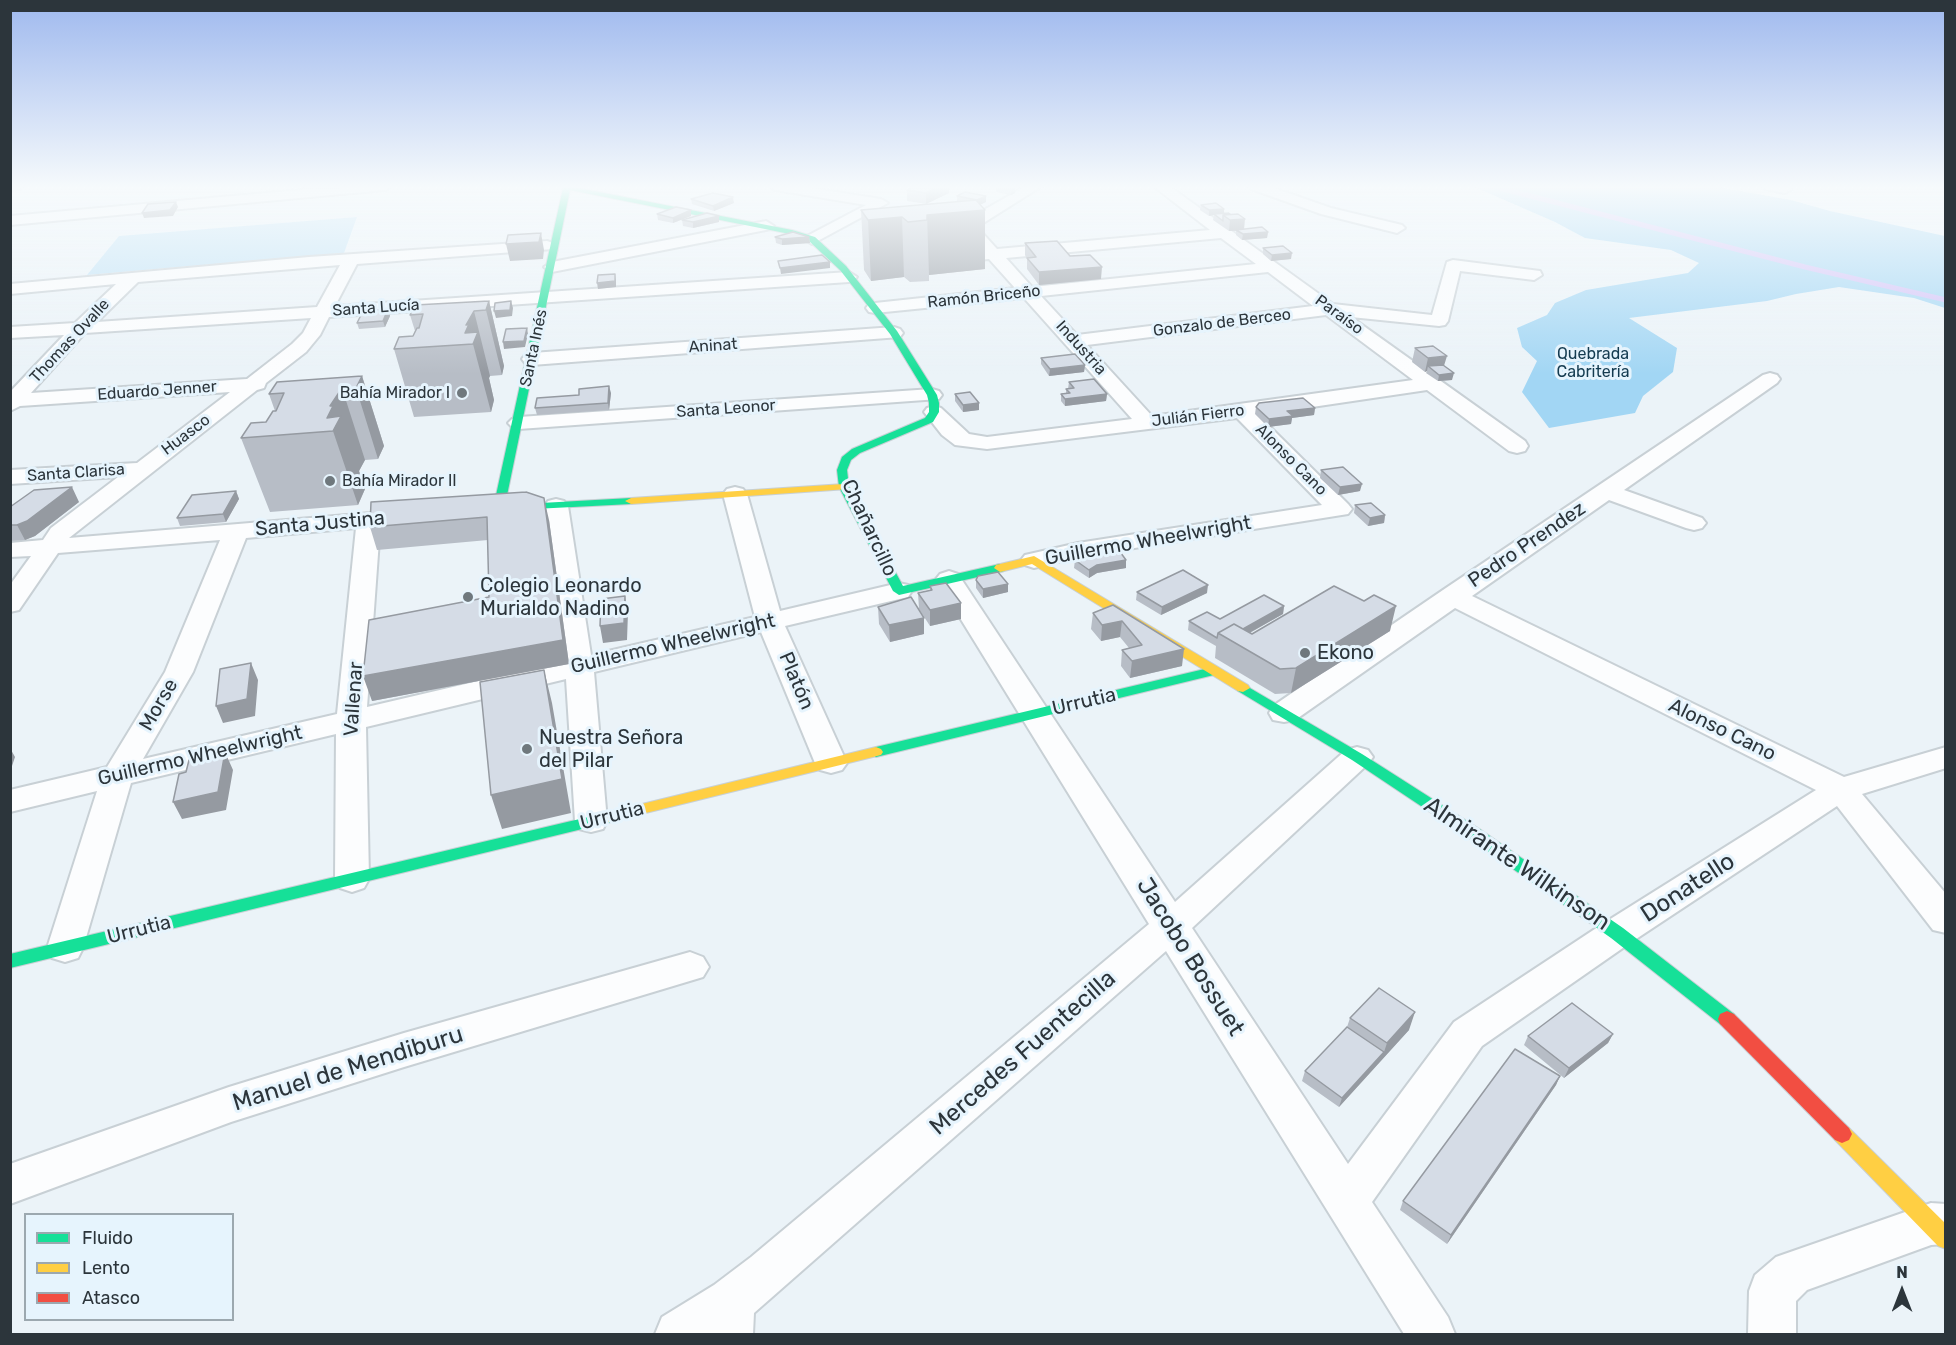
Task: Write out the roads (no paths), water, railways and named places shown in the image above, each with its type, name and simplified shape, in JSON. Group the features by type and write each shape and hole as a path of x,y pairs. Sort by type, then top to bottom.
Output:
{"street":[{"path":"10,289 351,259 499,249"},
{"name":"Santa Inés","path":"554,249 552,267 519,423 490,510 556,506"},
{"path":"552,267 647,249"},
{"path":"824,249 846,272 894,333 933,403"},
{"name":"Industria","path":"990,249 1147,423"},
{"path":"936,259 1051,249"},
{"name":"Paraíso","path":"1246,249 1517,446"},
{"name":"Huasco","path":"10,604 60,533 299,348 311,334 351,259"},
{"name":"Gonzalo de Berceo","path":"1075,341 1331,309 1439,321 1453,265 1534,275"},
{"name":"Santa Lucía","path":"10,333 545,297 846,272 866,266"},
{"name":"Ramón Briceño","path":"875,308 1271,267"},
{"name":"Thomas Ovalle","path":"12,402 80,328 132,279"},
{"name":"Aninat","path":"532,358 894,333"},
{"name":"Pedro Prendez","path":"1284,713 1770,379"},
{"name":"Eduardo Jenner","path":"12,402 285,382"},
{"name":"Julián Fierro","path":"933,403 950,430 963,440 987,443 1242,411 1432,383"},
{"name":"Santa Leonor","path":"519,423 933,403"},
{"name":"Chañarcillo","path":"899,591 844,487 842,470 846,459 856,451 929,420 933,403"},
{"name":"Alonso Cano","path":"1242,411 1340,509"},
{"name":"Santa Clarisa","path":"10,477 142,469"},
{"path":"591,821 579,666 556,506 844,487"},
{"path":"1605,491 1694,523"},
{"name":"Platón","path":"735,494 770,622 831,763"},
{"name":"Guillermo Wheelwright","path":"10,801 1078,550 1340,509"},
{"name":"Santa Justina","path":"10,550 435,515"},
{"name":"Vallenar","path":"352,879 351,720 369,520"},
{"name":"Morse","path":"65,948 117,777 179,672 236,531"},
{"name":"Almirante Wilkinson","path":"1034,560 1357,757 1474,834 1617,933 1719,1011 1941,1229"},
{"name":"Jacobo Bossuet","path":"949,579 1431,1335"},
{"name":"Alonso Cano","path":"1452,596 1840,789 1946,920"},
{"name":"Urrutia","path":"10,961 1213,671"},
{"name":"Mercedes Fuentecilla","path":"679,1335 730,1318 1170,927 1357,757"},
{"name":"Donatello","path":"1346,1202 1468,1034 1617,933 1840,789 1946,757"},
{"name":"Manuel de Mendiburu","path":"10,1184 229,1105 404,1050 690,967"},
{"path":"1772,1335 1772,1291 1792,1272 1941,1229"}],"waterway":[{"name":"Quebrada Cabritería","path":"1735,249 1946,300"}],"place":[{"name":"Bahía Mirador I","path":"462,393"},
{"name":"Bahía Mirador II","path":"330,481"},
{"name":"Colegio Leonardo Murialdo Nadino","path":"468,597"},
{"name":"Ekono","path":"1305,653"},
{"name":"Nuestra Señora del Pilar","path":"527,749"}]}
